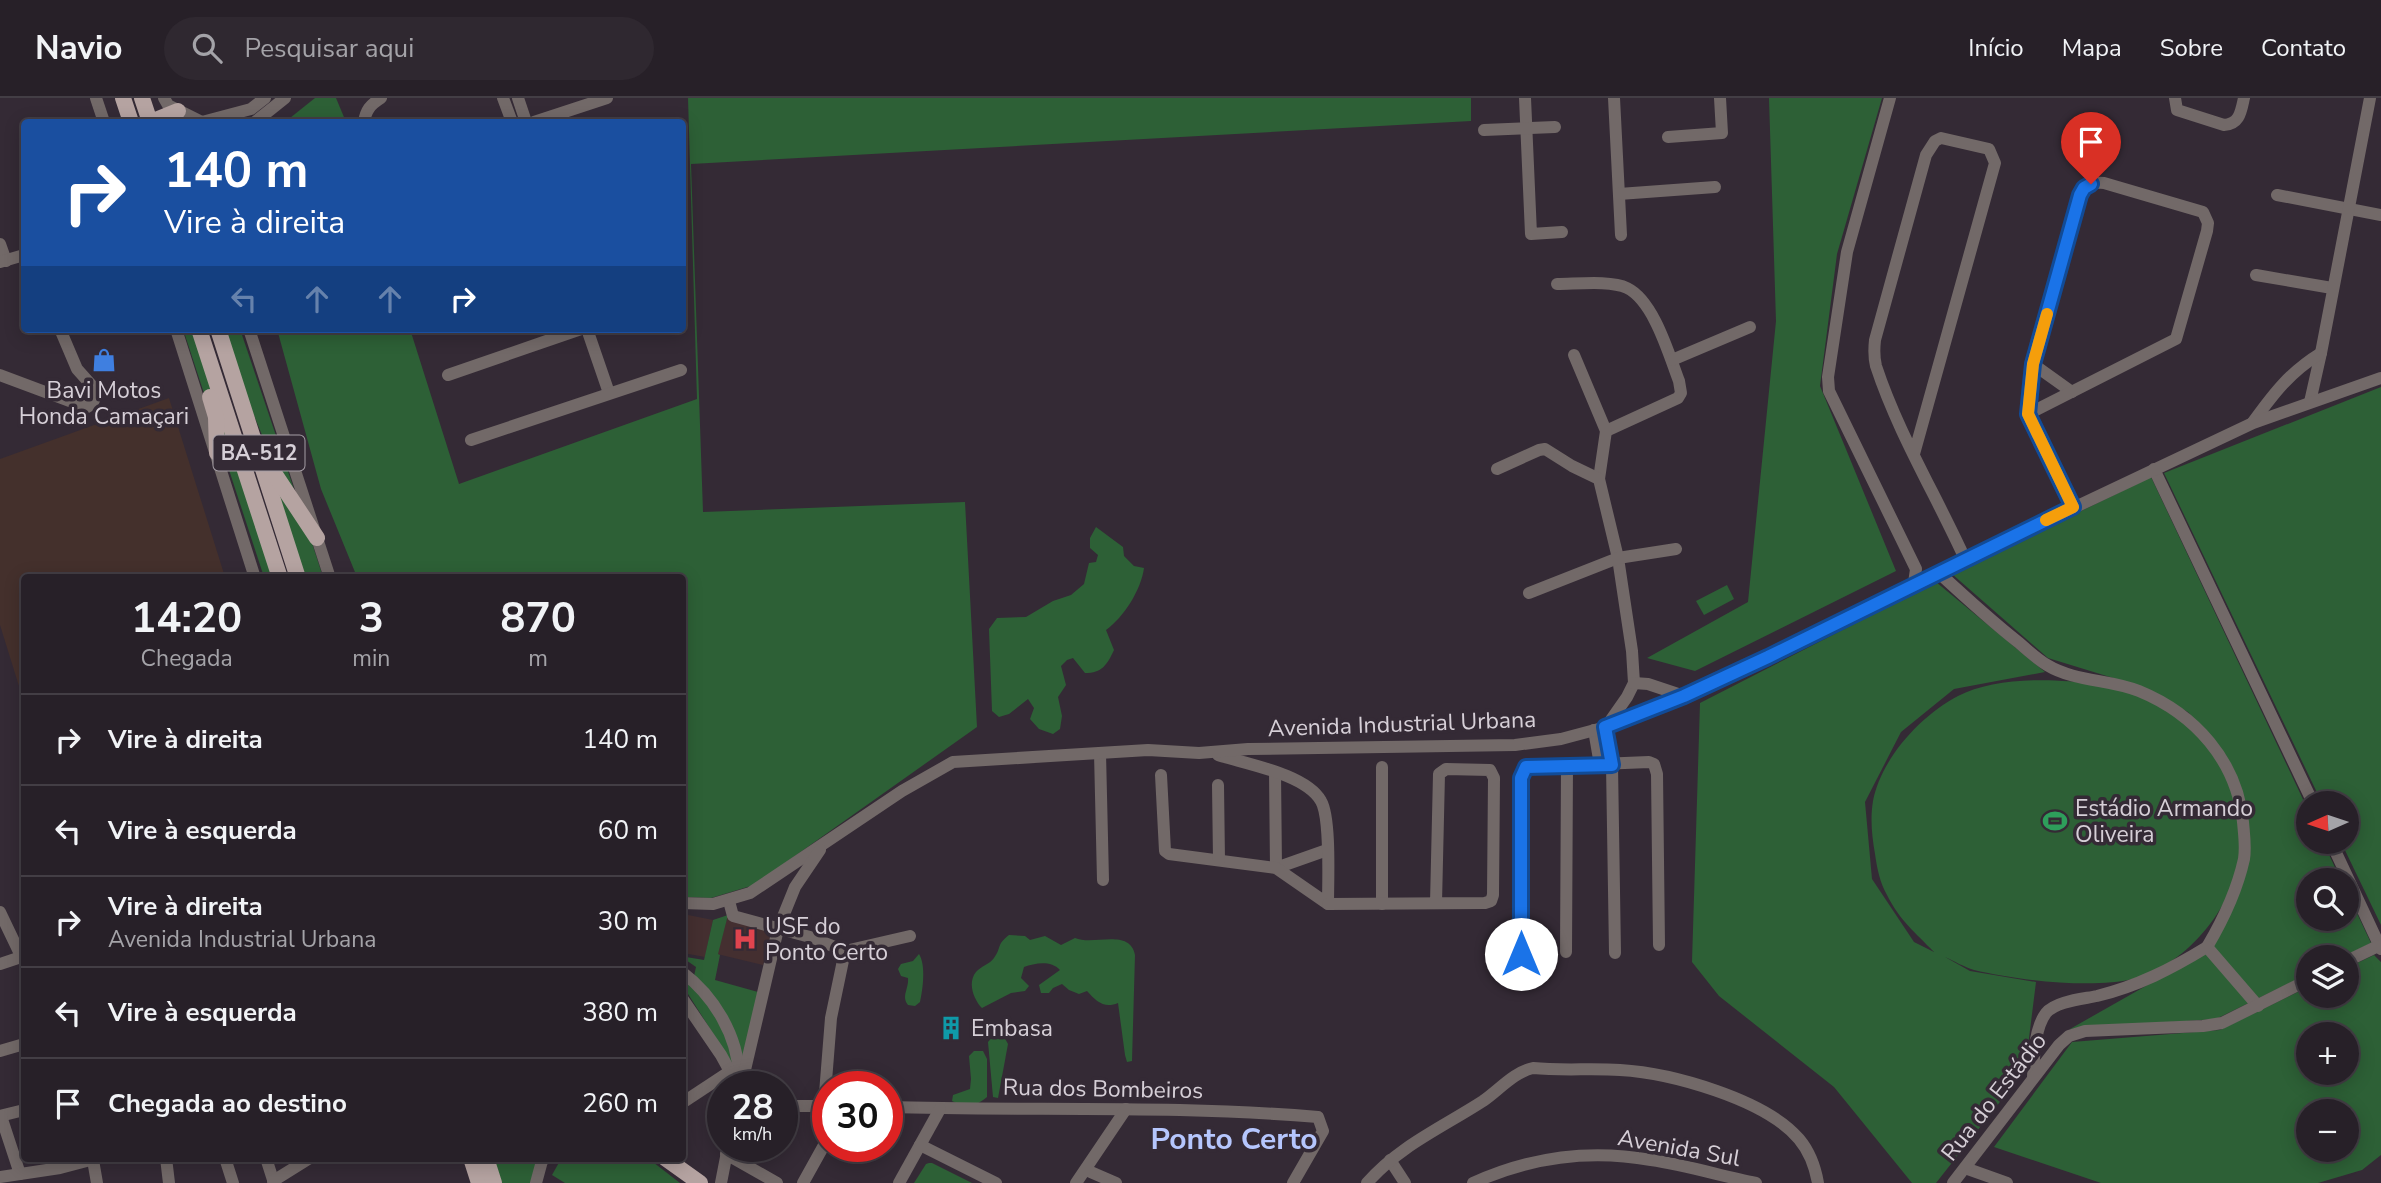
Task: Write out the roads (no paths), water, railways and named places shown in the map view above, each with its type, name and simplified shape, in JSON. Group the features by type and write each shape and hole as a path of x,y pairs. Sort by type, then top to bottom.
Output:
{"main road":[{"path":"123,98 130,119"},
{"path":"142,98 150,119"},
{"path":"199,333 201,363 216,417 216,453"},
{"name":"BA-512","path":"200,333 279,574"},
{"name":"BA-512","path":"219,333 297,574"},
{"path":"259,451 317,538"},
{"path":"472,1162 479,1183"},
{"path":"487,1162 494,1183"},
{"path":"671,1162 700,1183"}],"street":[{"path":"96,98 103,119"},
{"path":"213,119 251,109 265,98"},
{"path":"259,119 285,98"},
{"path":"364,119 370,106 381,98"},
{"path":"503,98 511,119"},
{"path":"518,98 525,119"},
{"path":"543,119 607,98"},
{"path":"1525,98 1531,234 1562,232"},
{"path":"1614,98 1621,235"},
{"path":"1668,136 1722,133 1720,98"},
{"path":"1890,98 1847,252 1828,377 1829,391 1916,569 1914,583"},
{"path":"2175,98 2176,110 2224,125 2238,120 2244,98"},
{"path":"2310,402 2370,98"},
{"path":"171,110 194,119"},
{"path":"1483,131 1555,127"},
{"path":"1914,454 1995,163 1989,149 1941,138 1935,141 1926,155 1875,340 1876,365 1900,425 1914,454 1965,559"},
{"path":"2028,414 2176,339 2207,231 2208,223 2203,212 2104,183 2095,183 2084,188 2080,195 2033,364 2028,414 2073,507"},
{"path":"1619,194 1715,187"},
{"path":"2277,195 2381,215"},
{"path":"0,244 3,261 21,257"},
{"path":"2256,275 2332,288"},
{"path":"1558,284 1595,284 1629,289 1649,311 1681,387 1678,398 1606,431"},
{"path":"1671,360 1750,327"},
{"path":"0,375 80,405 87,407 92,404 96,393 77,369 62,333"},
{"path":"177,333 254,574"},
{"path":"250,333 329,574"},
{"path":"448,374 569,333"},
{"path":"588,333 609,393"},
{"path":"2253,423 2285,380 2321,353"},
{"path":"1574,355 1606,431 1599,479 1618,558 1632,651 1634,683 1627,698 1600,728 1606,765 1615,953"},
{"path":"2033,364 2072,392"},
{"path":"471,440 681,370"},
{"name":"Avenida Industrial Urbana","path":"686,904 713,904 750,893 902,791 953,762 1148,750 1209,752 1515,745 1561,739 1600,728 1654,709 1768,657 1934,573 2253,423 2381,377"},
{"path":"1900,425 1923,424"},
{"path":"1497,469 1545,449 1599,479"},
{"path":"2154,469 2307,791"},
{"path":"1529,593 1618,558 1676,549"},
{"path":"1916,569 1934,573 2046,665 2064,674 2136,690 2164,702 2183,715 2217,752 2233,779 2241,800 2244,857 2233,896 2207,947 2166,972 2124,989 2057,1006 2047,1013 2035,1052 2033,1078"},
{"path":"1634,683 1684,696"},
{"path":"1652,686 1657,697 1654,709"},
{"path":"1627,698 1630,708 1640,713"},
{"path":"1241,750 1240,757 1245,763"},
{"path":"1209,752 1275,772 1300,783 1322,802 1326,815 1328,904"},
{"path":"1100,753 1104,880"},
{"path":"1521,954 1521,773 1526,767 1652,762 1656,768 1659,945"},
{"path":"1566,952 1567,765"},
{"path":"1382,767 1382,904"},
{"path":"1161,775 1165,851 1169,854 1276,869 1328,904 1485,903 1491,901 1493,895 1494,778 1490,770 1446,769 1439,774 1436,903"},
{"path":"1275,772 1276,869"},
{"path":"1218,785 1219,860"},
{"path":"744,1071 778,929 795,887 825,842"},
{"path":"1276,869 1327,850"},
{"path":"2336,854 2379,947 2359,956"},
{"path":"778,874 790,879 795,887"},
{"path":"729,901 733,916 845,951 910,936"},
{"path":"0,912 21,952"},
{"path":"2207,947 2258,1006"},
{"path":"828,1071 831,1018 845,951"},
{"path":"0,964 21,957"},
{"path":"686,975 701,987 720,1014 732,1037 739,1071"},
{"name":"Rua do Estádio","path":"1953,1183 2033,1078 2069,1036 2085,1031 2222,1023 2296,986"},
{"path":"686,1004 721,1055 729,1071"},
{"path":"0,1051 21,1045"},
{"path":"1367,1183 1405,1148 1459,1117 1527,1069 1619,1070 1695,1083 1749,1105 1774,1119 1798,1138 1808,1150 1818,1183"},
{"path":"686,1100 707,1087"},
{"name":"Rua dos Bombeiros","path":"903,1108 1126,1109 1266,1113 1318,1118 1323,1131 1293,1183"},
{"path":"899,1183 940,1109"},
{"path":"1076,1183 1126,1109"},
{"path":"21,1111 1,1116 10,1177 83,1162"},
{"path":"920,1145 996,1183"},
{"name":"Avenida Sul","path":"1473,1183 1510,1167 1546,1159 1584,1156 1649,1159 1756,1183"},
{"path":"1390,1160 1405,1183"},
{"path":"95,1162 97,1183"},
{"path":"169,1162 169,1183"},
{"path":"226,1162 233,1183"},
{"path":"268,1162 274,1182 304,1162"},
{"path":"536,1183 542,1162"},
{"path":"722,1183 725,1162"},
{"path":"745,1162 777,1183"},
{"path":"803,1183 815,1162"},
{"path":"1965,1168 2007,1183"},
{"path":"1086,1170 1116,1183"}],"place":[{"name":"Bavi Motos Honda Camaçari","path":"104,360"},
{"name":"Estádio Armando Oliveira","path":"2055,821"},
{"name":"USF do Ponto Certo","path":"745,939"},
{"name":"Embasa","path":"951,1028"}],"district":[{"name":"Ponto Certo","path":"1234,1139"}]}
